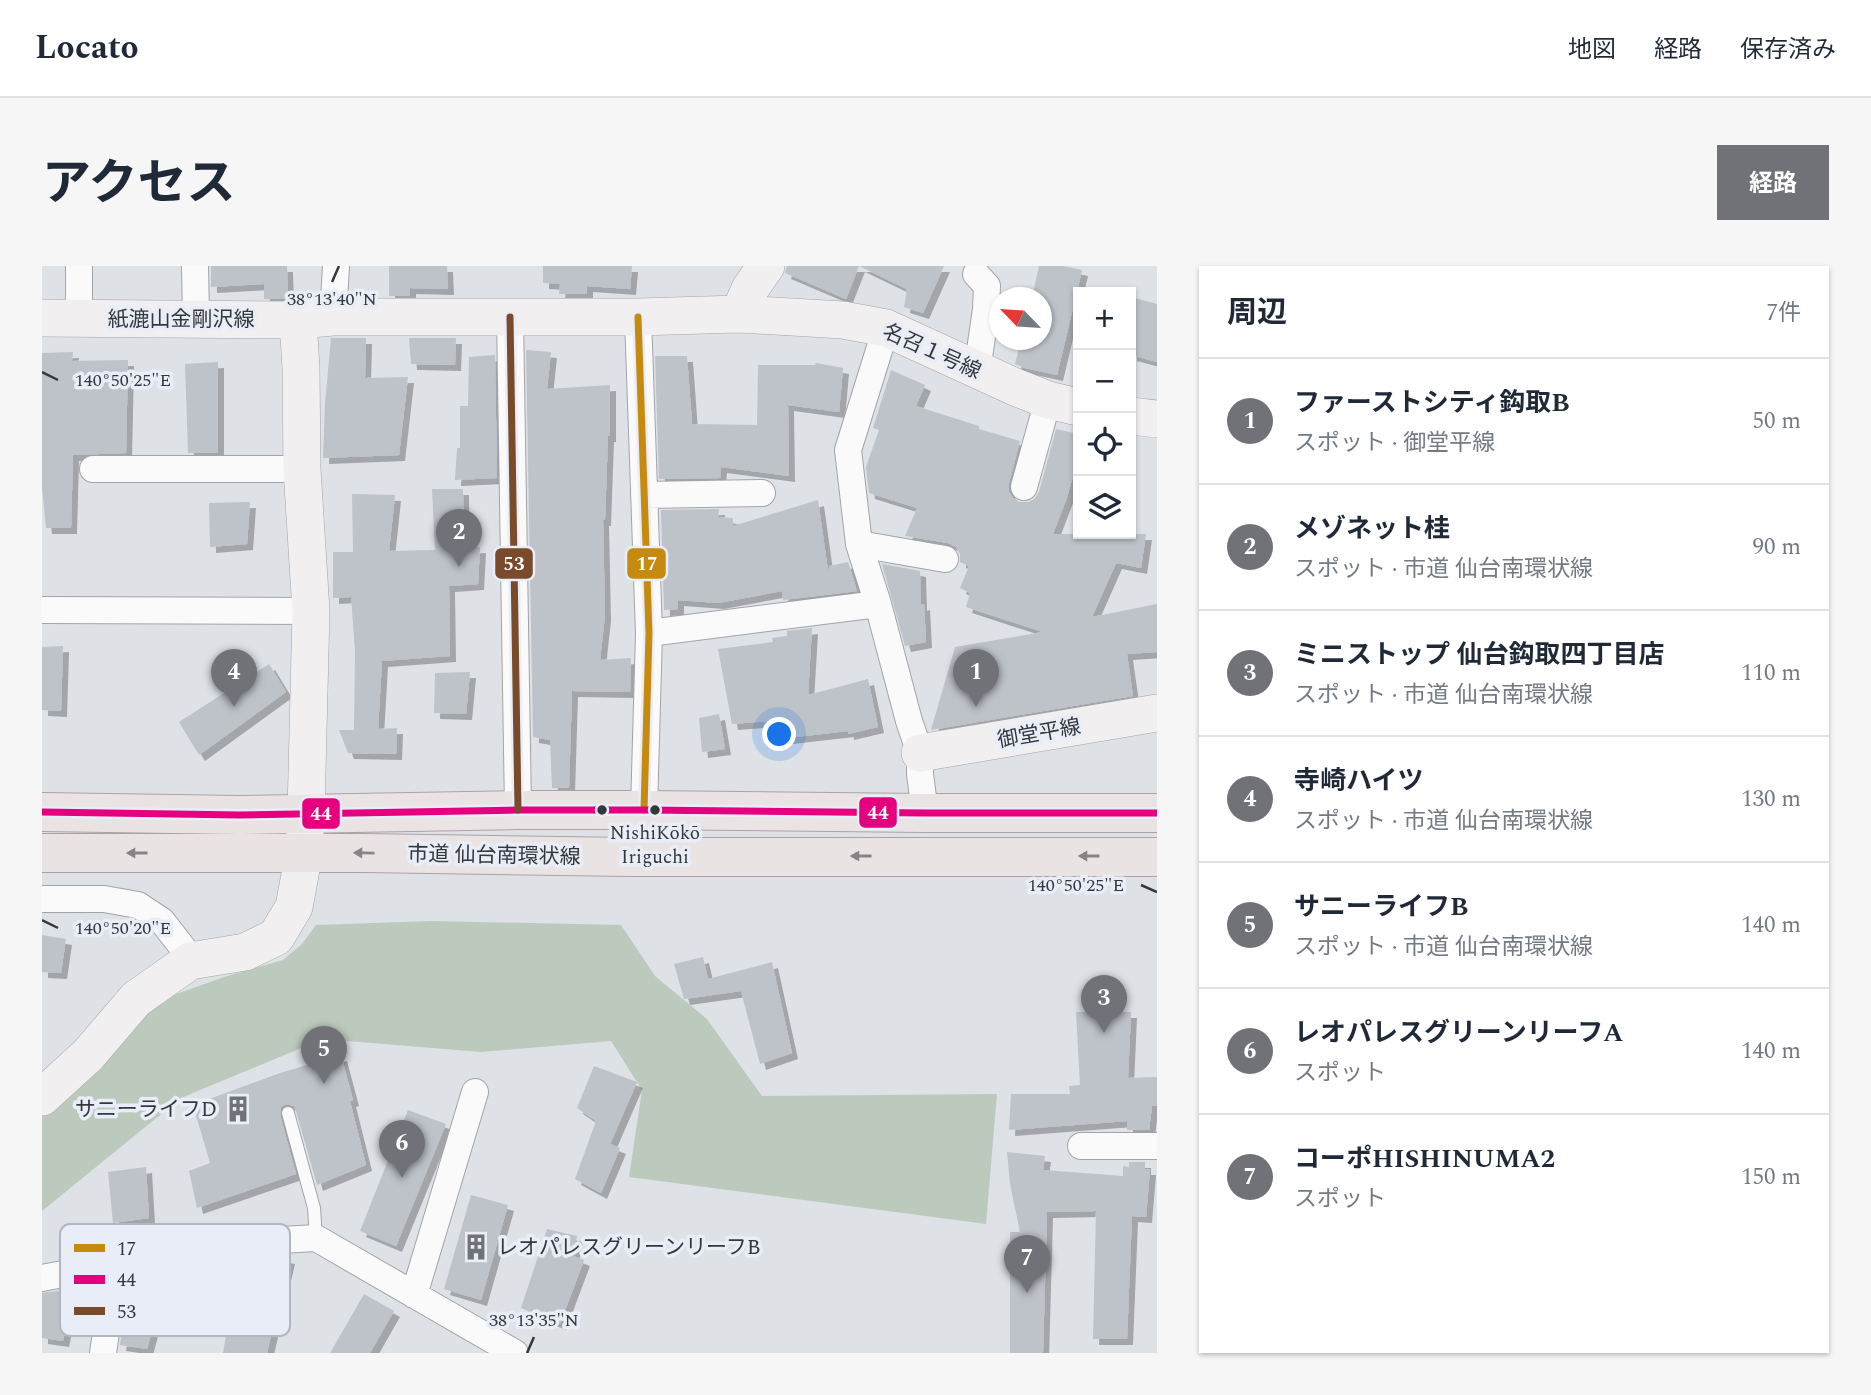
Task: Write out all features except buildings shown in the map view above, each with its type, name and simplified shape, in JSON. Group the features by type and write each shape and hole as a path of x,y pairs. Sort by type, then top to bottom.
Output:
{"main road":[{"name":"市道 仙台南環状線","path":"42,812 240,815 518,810 1157,813"},
{"name":"市道 仙台南環状線","path":"42,853 1157,857"}],"street":[{"path":"79,266 79,318"},
{"path":"195,266 196,318"},
{"path":"42,1097 88,1055 136,999 190,961 245,952 276,937 294,907 304,853 311,611 302,469 301,368 336,266"},
{"path":"739,314 750,289 766,266"},
{"path":"976,274 987,286 977,371"},
{"name":"紙漉山金剛沢線","path":"42,318 638,317 739,314"},
{"name":"名召１号線","path":"739,314 843,320 886,328 977,371 1063,403"},
{"path":"510,317 518,810"},
{"path":"638,317 649,633 644,810"},
{"path":"886,328 848,450 859,544 920,753 925,813"},
{"path":"1024,487 1063,403"},
{"path":"1136,417 1157,419"},
{"path":"93,469 302,469"},
{"path":"645,495 762,493"},
{"path":"859,544 945,559"},
{"path":"649,633 878,604"},
{"path":"42,610 311,611"},
{"name":"御堂平線","path":"920,753 1157,713"},
{"path":"42,899 104,900 138,905 162,921 190,961"},
{"path":"414,1295 475,1092"},
{"path":"1081,1146 1157,1146"},
{"path":"290,1239 316,1238 515,1353"},
{"path":"42,1278 60,1274"}],"lane":[{"path":"288,1113 314,1208 316,1238"}],"green space":[{"path":"431,921 621,925 655,976 707,1019 762,1096 997,1094 986,1224 629,1177 642,1090 611,1041 481,1052 323,1039 181,1098 42,1211 42,1110 154,1002 224,977 283,960 302,944 316,925"}],"transit line":[{"name":"53","path":"510,317 518,810"},
{"name":"17","path":"638,317 649,633 644,810"},
{"name":"44","path":"42,812 240,815 518,810 1157,813"}],"place":[{"name":"メゾネット桂","path":"459,567"},
{"name":"寺崎ハイツ","path":"234,707"},
{"name":"ファーストシティ鈎取B","path":"976,707"},
{"name":"NishiKōkō Iriguchi","path":"655,810"},
{"name":"ミニストップ 仙台鈎取四丁目店","path":"1104,1033"},
{"name":"サニーライフB","path":"324,1084"},
{"name":"サニーライフD","path":"238,1109"},
{"name":"レオパレスグリーンリーフA","path":"402,1178"},
{"name":"レオパレスグリーンリーフB","path":"476,1247"},
{"name":"コーポHISHINUMA2","path":"1027,1293"}]}
